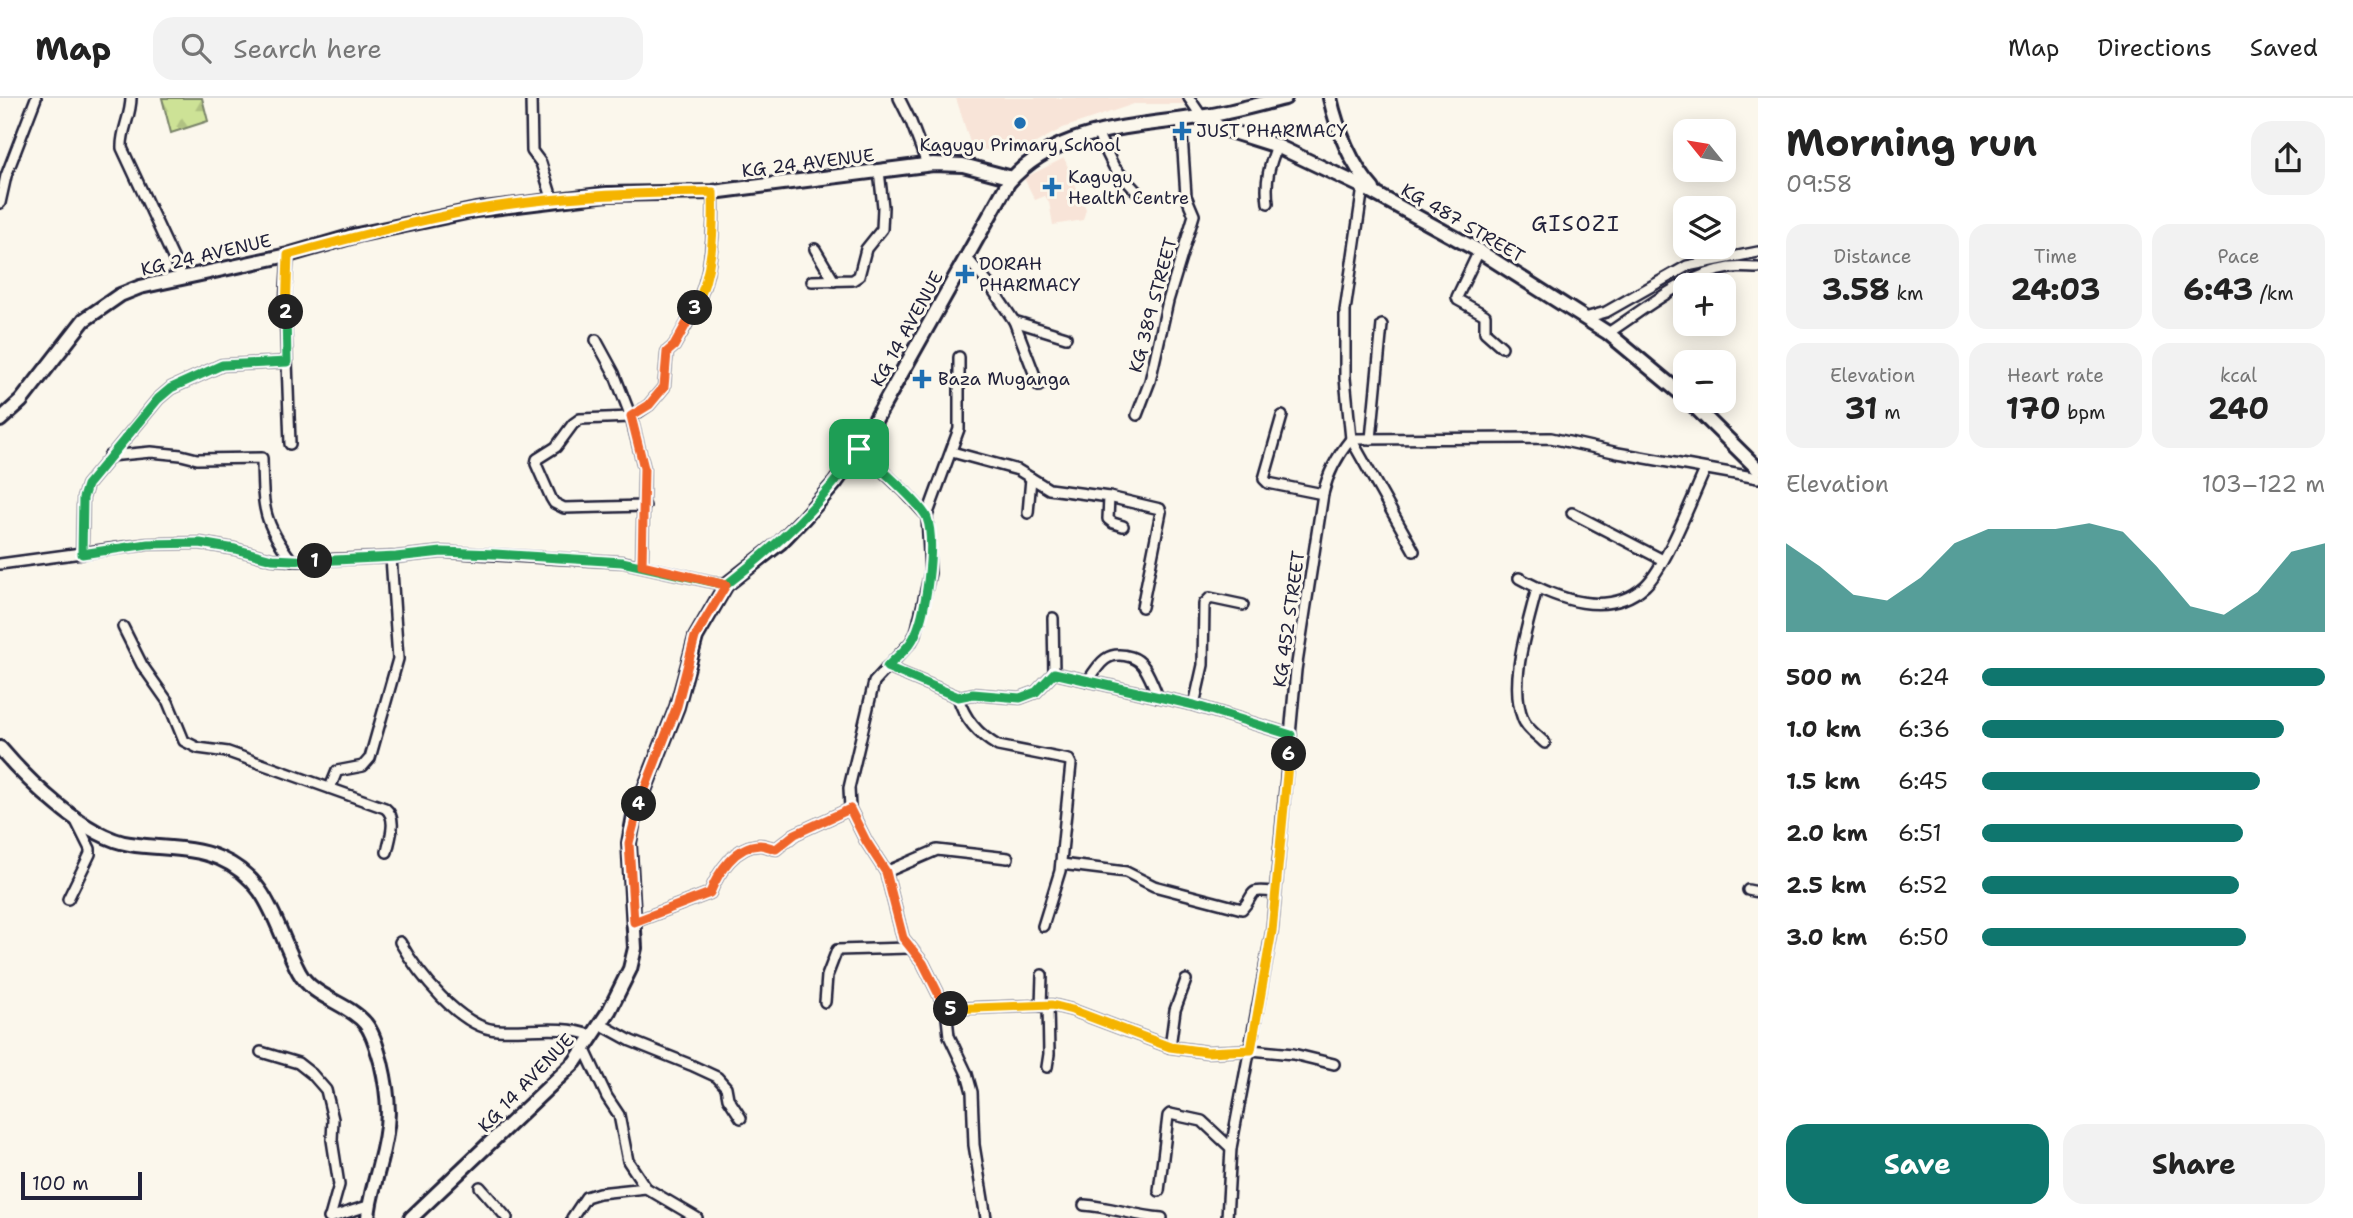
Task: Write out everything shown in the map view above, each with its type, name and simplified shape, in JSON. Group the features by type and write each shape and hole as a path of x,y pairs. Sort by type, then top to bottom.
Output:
{"main road":[{"name":"KG 14 AVENUE","path":"411,1218 585,1050 631,969 635,948 629,843 634,816 677,706 695,637 726,585 788,534 835,483 859,449 1012,178 1051,150 1097,133 1202,117 1285,98"},
{"path":"1329,98 1335,120 1363,178 1378,195"},
{"name":"KG 487 STREET","path":"1202,117 1223,129 1277,146 1363,187 1479,251 1608,333 1673,387"},
{"name":"KG 24 AVENUE","path":"0,420 21,401 84,320 98,308 140,287 182,276 288,255 357,235 476,210 608,194 713,192 927,164 953,164 1012,178"},
{"path":"1701,413 1758,470"},
{"path":"0,748 50,797 106,837 128,844 194,850 219,858 240,870 260,889 272,908 290,955 304,979 366,1024 376,1046 390,1106 385,1144 368,1212"}],"street":[{"path":"0,203 6,176 36,98"},
{"path":"31,108 44,98"},
{"path":"131,98 122,148 182,276"},
{"path":"531,98 532,151 541,163 553,201"},
{"path":"899,98 927,164"},
{"path":"1189,98 1202,117"},
{"name":"KG 389 STREET","path":"1138,415 1150,381 1168,301 1194,215 1186,196 1181,120"},
{"path":"1097,133 1114,167 1136,191"},
{"path":"1268,202 1266,186 1269,167 1277,146"},
{"path":"812,281 853,280 859,276 866,249 882,229 883,207 879,171"},
{"path":"1363,187 1345,311 1345,378 1351,439 1415,551"},
{"path":"645,506 564,508 554,503 551,498 536,464 537,458 556,447 580,419 631,416 649,405 664,387 667,352 674,346 702,292 714,221 713,192"},
{"path":"815,249 834,281"},
{"path":"1479,251 1457,297 1485,315 1485,332 1502,347"},
{"path":"1585,318 1606,312 1687,266 1758,253"},
{"path":"288,255 285,306 290,444"},
{"path":"966,257 992,286 1014,321 1039,386"},
{"path":"1608,333 1671,291 1700,277 1730,268 1758,268"},
{"path":"1014,321 1066,337"},
{"path":"1371,439 1382,325"},
{"path":"596,340 614,373 631,416 644,468 642,565"},
{"path":"959,357 959,429 927,516 930,573 916,633 874,682 849,788 850,809 886,872 903,938 923,963 946,1009 949,1036 972,1092 974,1145 986,1218"},
{"path":"82,554 84,492 109,456 158,399 177,384 222,365 287,362"},
{"path":"1282,416 1264,479 1268,483 1323,494"},
{"path":"1351,439 1551,438 1705,470 1758,478"},
{"name":"KG 452 STREET","path":"1227,1218 1231,1148 1272,931 1296,670 1323,494 1329,471 1351,439"},
{"path":"859,449 927,516"},
{"path":"109,456 151,452 181,455 197,460 262,458 262,504 265,517 274,537 292,561"},
{"path":"952,452 1018,470 1049,489 1109,497 1160,509 1142,607"},
{"path":"1519,578 1537,588 1597,606 1633,594 1647,585 1663,560 1705,470"},
{"path":"1028,513 1031,478"},
{"path":"1109,497 1108,519 1124,526"},
{"path":"1572,513 1663,560"},
{"path":"0,565 148,544 200,543 292,561 442,552 642,565 726,585"},
{"path":"330,788 337,771 363,766 370,758 397,667 399,649 391,557"},
{"path":"1537,588 1521,656 1518,685 1524,722 1545,743"},
{"path":"1194,705 1203,665 1204,604 1210,598 1243,605"},
{"path":"887,667 958,697 973,694 1020,698 1036,692 1054,673 1053,618"},
{"path":"123,627 142,665 168,702 184,741 198,748 228,752 386,808 393,819 387,852"},
{"path":"1088,681 1098,665 1112,654 1119,653 1143,664 1158,697"},
{"path":"1054,673 1194,705 1291,735"},
{"path":"958,697 966,717 989,741 998,746 1070,762 1062,864 1043,926"},
{"path":"634,922 710,893 716,878 737,852 746,847 762,845 776,849 795,834 850,809"},
{"path":"68,899 90,854 74,816"},
{"path":"886,872 937,850 1008,858"},
{"path":"1062,864 1126,872 1154,886 1242,909 1251,893 1256,890 1274,892"},
{"path":"400,942 430,987 453,1008 480,1025 494,1030 565,1029 593,1036"},
{"path":"825,1003 827,976 837,950 909,948"},
{"path":"1042,975 1049,1054 1047,1067"},
{"path":"1170,1047 1175,1010 1186,980"},
{"path":"946,1009 1044,1006 1072,1010 1170,1047 1207,1052 1251,1050 1293,1054 1334,1064"},
{"path":"600,1024 632,1041 717,1077 722,1081 727,1098 741,1118"},
{"path":"585,1050 607,1097 620,1115 628,1161 646,1188 697,1218"},
{"path":"261,1052 298,1063 326,1090 333,1119 332,1140 339,1185 329,1218 368,1212"},
{"path":"1159,1191 1170,1114 1202,1121 1231,1148"},
{"path":"480,1187 507,1218"},
{"path":"572,1218 586,1197 646,1188"},
{"path":"1084,1205 1110,1207 1136,1216 1162,1218"}],"shaded area":[{"name":"Kagugu Primary School","path":"956,98 1183,98 1188,104 1134,104 1063,128 1023,150 1004,151 972,149"},
{"name":"Kagugu Health Centre","path":"1064,158 1086,209 1083,220 1053,225 1049,202 1045,196 1035,200 1024,178"}],"green space":[{"path":"162,98 202,98 208,121 171,133"}],"place":[{"name":"Kagugu Primary School","path":"1020,123"},
{"name":"JUST PHARMACY","path":"1182,131"},
{"name":"Kagugu Health Centre","path":"1052,187"},
{"name":"DORAH PHARMACY","path":"965,274"},
{"name":"Baza Muganga","path":"922,379"}],"district":[{"name":"GISOZI","path":"1576,224"}],"route":[{"path":"859,449 835,483 804,518 780,542 726,585 622,562 495,554 442,552 396,557 299,561 272,559 200,543 148,544 82,554 83,498 87,485 158,399 184,381 222,365 287,362 285,306 288,255 357,235 476,210 608,194 713,192 714,221 702,292 674,346 667,352 664,387 649,405 631,416 644,468 642,565 726,585 695,637 677,706 634,816 629,843 634,922 710,893 716,878 737,852 746,847 762,845 776,849 795,834 850,809 886,872 903,938 923,963 946,1009 1052,1005 1170,1047 1207,1052 1251,1050 1272,931 1291,735 1194,705 1054,673 1036,692 1020,698 973,694 958,697 887,667 916,633 930,573 927,516 859,449"}]}
